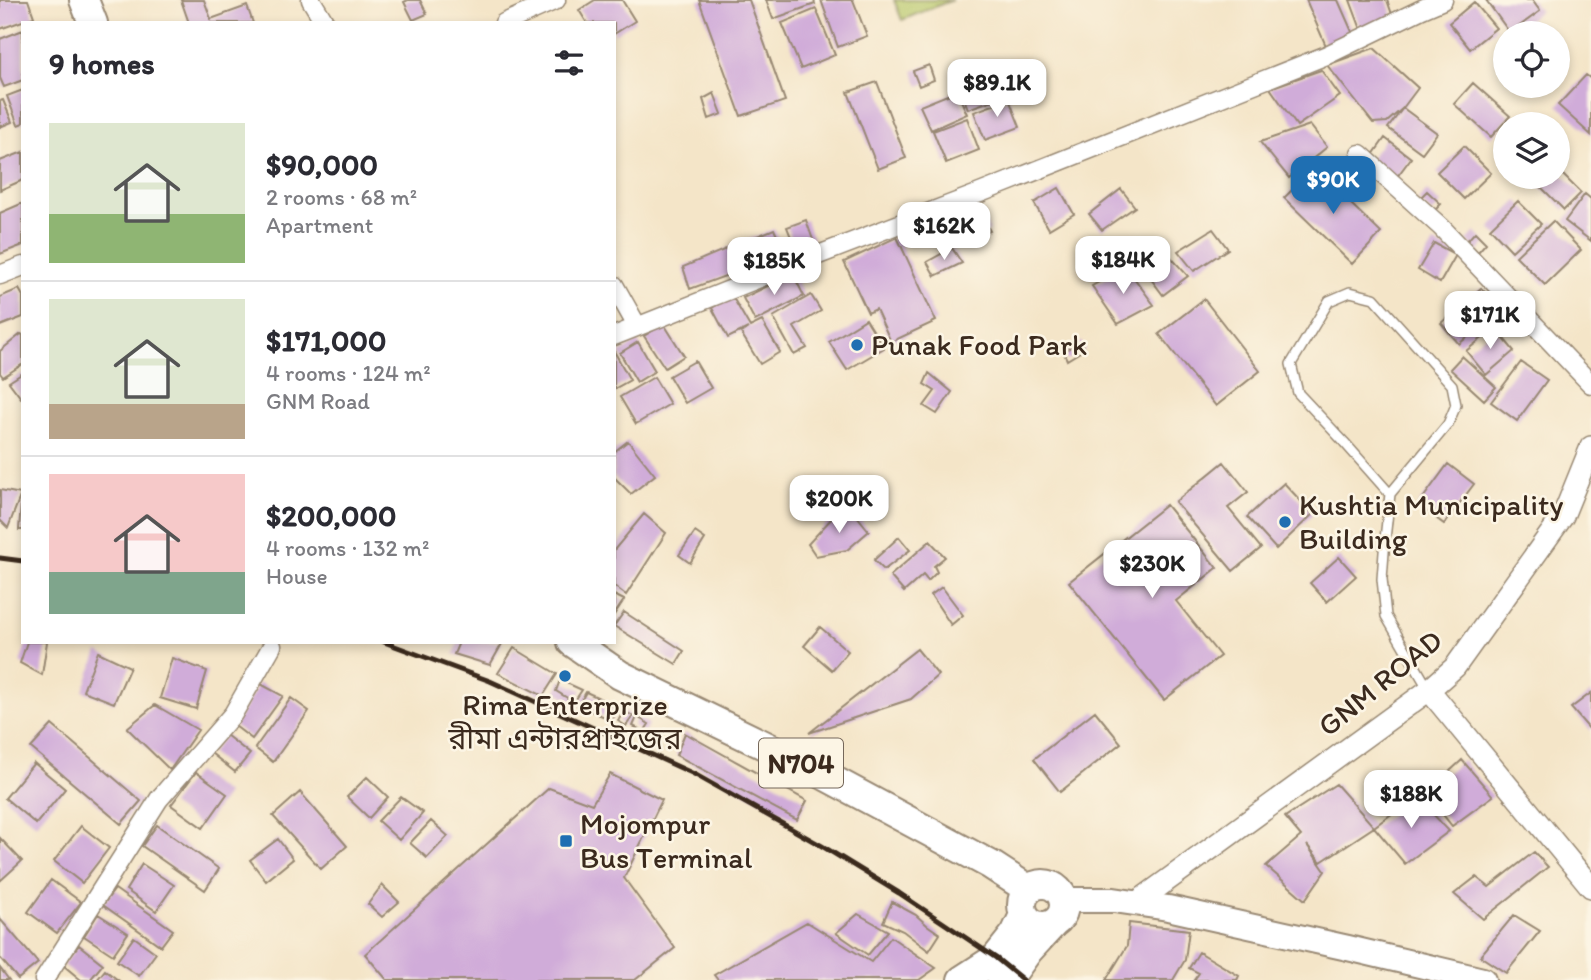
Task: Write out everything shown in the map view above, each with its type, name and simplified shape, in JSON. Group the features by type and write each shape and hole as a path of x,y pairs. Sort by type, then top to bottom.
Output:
{"highway":[{"path":"84,0 92,21"},
{"name":"N704","path":"575,644 620,675 805,765 991,865 1026,902"},
{"path":"962,980 996,958 1015,934 1026,902 1038,884 1049,884 1059,890 1058,912 1013,972 1002,980"},
{"path":"1026,902 1034,924 1041,926 1058,912"}],"main road":[{"path":"1058,912 1114,900 1168,908 1483,980"}],"street":[{"path":"311,0 324,21"},
{"path":"509,21 556,0"},
{"path":"616,335 1328,55 1443,0"},
{"path":"1360,154 1441,228 1591,384"},
{"path":"0,275 21,266"},
{"path":"616,289 637,326"},
{"name":"GNM ROAD","path":"1136,903 1429,690 1455,667 1563,516 1591,447"},
{"path":"53,977 159,799 233,714 272,646"},
{"path":"1429,690 1591,887"}],"lane":[{"path":"1390,494 1298,393 1291,364 1329,301 1350,292 1374,298 1452,385 1456,405 1448,424 1390,494 1382,579 1386,616 1429,690"}],"green space":[{"path":"894,0 952,0 902,20"}],"building":[{"path":"0,0 28,0 34,17 0,29"},
{"path":"181,0 204,0 211,19 247,6 252,21 188,21"},
{"path":"420,0 427,14 413,20 404,2"},
{"path":"595,0 622,0 635,21 616,33 616,21 586,21 579,10"},
{"path":"699,0 749,0 785,101 741,116"},
{"path":"766,0 814,0 815,4 773,19"},
{"path":"821,0 853,0 867,36 838,47"},
{"path":"1306,0 1338,0 1353,34 1326,46"},
{"path":"1350,0 1387,0 1394,20 1362,32"},
{"path":"1486,0 1532,0 1540,11 1526,21 1501,21"},
{"path":"1474,2 1493,24 1493,30 1470,49 1449,23"},
{"path":"816,9 835,55 801,69 782,23"},
{"path":"21,31 21,81 4,87 0,78 0,39"},
{"path":"1374,48 1418,88 1403,108 1387,122 1373,123 1327,65"},
{"path":"929,65 934,80 919,86 913,71"},
{"path":"996,66 1007,95 968,109 957,80"},
{"path":"1321,70 1340,96 1297,126 1270,88"},
{"path":"1586,75 1591,79 1591,135 1570,116 1570,112 1566,112 1558,105 1565,98 1570,98 1570,92"},
{"path":"877,82 906,158 878,169 848,92"},
{"path":"1473,83 1506,112 1493,112 1491,137 1454,104"},
{"path":"21,91 21,124 18,125 7,96"},
{"path":"957,91 967,114 931,130 920,106"},
{"path":"714,93 722,114 709,119 703,99"},
{"path":"1009,99 1020,127 985,140 974,112"},
{"path":"3,100 12,122 0,127 0,101"},
{"path":"1403,108 1437,133 1422,153 1388,128"},
{"path":"967,118 979,150 946,163 933,131"},
{"path":"1310,125 1327,147 1289,178 1260,142"},
{"path":"1385,138 1411,158 1396,178 1370,159"},
{"path":"1464,146 1491,173 1464,199 1437,172"},
{"path":"21,153 21,181 0,190 0,161"},
{"path":"1314,168 1381,233 1352,264 1284,198"},
{"path":"1570,182 1581,193 1564,210 1543,189 1570,189"},
{"path":"1059,188 1074,214 1049,229 1034,203"},
{"path":"1121,189 1135,207 1102,230 1089,214"},
{"path":"1427,191 1441,204 1432,213 1418,200"},
{"path":"1585,194 1591,199 1591,241 1565,221"},
{"path":"1518,201 1541,224 1512,251 1490,228"},
{"path":"21,204 21,246 0,254 0,213"},
{"path":"977,208 990,231 958,244 944,221"},
{"path":"806,220 813,240 795,247 787,227"},
{"path":"1553,221 1581,250 1545,285 1516,256"},
{"path":"774,229 785,254 690,289 683,267"},
{"path":"1213,229 1228,249 1194,271 1178,251"},
{"path":"1475,232 1486,243 1478,252 1467,241"},
{"path":"897,237 936,321 891,342 876,309 868,313 844,262"},
{"path":"1158,243 1188,276 1163,295 1134,256"},
{"path":"1434,243 1456,255 1440,283 1418,270"},
{"path":"952,248 962,263 935,276 927,262"},
{"path":"1126,267 1154,305 1118,324 1092,286"},
{"path":"793,274 804,296 755,321 743,298"},
{"path":"1481,288 1500,309 1459,344 1441,323"},
{"path":"19,289 21,318 0,326 0,297"},
{"path":"811,295 821,311 794,327 807,348 794,355 773,317"},
{"path":"732,296 750,327 762,321 780,352 760,364 741,333 748,328 728,338 712,308"},
{"path":"1204,299 1260,371 1216,406 1159,334"},
{"name":"Punak Food Park","path":"866,319 884,348 847,370 829,342"},
{"path":"664,324 684,356 665,368 644,336"},
{"path":"1495,328 1514,351 1486,375 1466,351"},
{"path":"21,334 21,365 3,377 0,373 0,351"},
{"path":"638,342 655,371 637,382 620,353"},
{"path":"1081,342 1085,349 1067,360 1063,351"},
{"path":"616,355 630,380 616,388"},
{"path":"1462,356 1496,387 1484,400 1450,369"},
{"path":"695,361 711,388 685,403 669,376"},
{"path":"1521,362 1547,380 1517,421 1491,402"},
{"path":"929,373 952,392 937,414 924,406 935,391 924,384"},
{"path":"21,374 21,398 9,382"},
{"path":"654,377 670,404 636,424 620,397"},
{"path":"628,441 655,475 631,494 616,479 616,450"},
{"path":"1224,462 1248,492 1228,508 1261,548 1233,571 1175,502"},
{"path":"1448,464 1474,484 1444,524 1418,505"},
{"path":"1284,483 1313,514 1276,549 1247,517"},
{"path":"0,490 21,494 8,528 0,520"},
{"path":"1166,505 1217,568 1176,601 1220,656 1164,700 1069,582"},
{"path":"853,511 869,531 847,550 816,556 808,544 833,517"},
{"path":"644,514 666,533 626,595 616,588 616,548"},
{"path":"695,532 705,539 690,563 679,555"},
{"path":"899,537 910,550 884,570 874,560"},
{"path":"930,541 945,557 934,566 937,572 928,581 923,575 904,592 890,576"},
{"path":"1339,557 1356,576 1327,602 1310,583"},
{"path":"942,587 963,615 951,625 931,595"},
{"path":"616,596 624,600 616,612"},
{"path":"624,612 684,651 676,664 616,627"},
{"path":"820,627 848,651 832,670 804,646"},
{"path":"26,644 47,644 42,675 20,663"},
{"path":"458,644 502,644 490,665 454,654"},
{"path":"514,648 557,674 543,696 498,673"},
{"path":"917,649 938,675 911,699 809,733"},
{"path":"98,652 130,667 114,703 83,691"},
{"path":"172,658 207,671 196,709 160,698"},
{"path":"560,680 582,690 574,702 556,691"},
{"path":"259,683 283,696 252,739 235,726"},
{"path":"586,692 597,697 585,708 579,704"},
{"path":"1591,693 1591,731 1571,708"},
{"path":"597,697 618,709 612,720 588,710"},
{"path":"291,698 309,711 273,762 255,748"},
{"path":"155,705 198,730 170,770 127,728"},
{"path":"624,711 633,716 626,726 618,721"},
{"path":"1095,711 1121,743 1060,792 1034,759"},
{"path":"637,717 649,724 644,732 633,726"},
{"path":"52,725 141,801 121,824 31,748"},
{"path":"685,733 807,801 797,820 676,755"},
{"path":"226,735 250,754 235,772 211,753"},
{"path":"1462,760 1493,796 1452,826 1426,793"},
{"path":"34,763 65,789 36,824 5,798"},
{"path":"196,772 227,794 203,828 171,805"},
{"name":"Mojompur Bus Terminal","path":"610,774 662,800 624,878 675,948 635,980 387,980 365,954 549,788 592,804"},
{"path":"367,777 388,797 369,818 347,797"},
{"path":"1336,784 1374,827 1321,862 1307,845 1325,871 1305,900 1266,866 1301,836 1285,817"},
{"path":"300,792 347,846 321,869 273,816"},
{"path":"1416,796 1449,831 1405,864 1374,827"},
{"path":"401,797 423,813 399,840 378,821"},
{"path":"431,821 448,836 427,858 410,843"},
{"path":"157,825 219,869 205,890 142,846"},
{"path":"81,826 109,848 82,883 54,861"},
{"path":"0,838 22,861 0,881"},
{"path":"278,839 293,859 266,881 250,860"},
{"path":"1534,852 1548,867 1483,919 1454,894 1476,877 1489,887"},
{"path":"142,864 174,885 156,911 126,890"},
{"path":"51,880 81,902 57,933 28,912"},
{"path":"382,885 399,902 382,917 368,904"},
{"path":"115,889 173,930 161,946 103,905"},
{"path":"892,902 916,915 940,934 929,951 903,931 883,922"},
{"path":"98,914 128,933 113,955 84,936"},
{"path":"858,914 888,931 868,955 836,933"},
{"path":"1514,915 1540,931 1506,973 1480,956"},
{"path":"0,919 38,963 18,979 0,958"},
{"path":"807,922 871,962 891,937 936,968 919,980 718,980 714,975"},
{"path":"1129,923 1189,930 1185,960 1173,980 1106,980 1127,946"},
{"path":"134,937 156,953 139,976 117,961"},
{"path":"79,945 103,964 90,980 81,980 63,965"},
{"path":"1199,952 1239,976 1237,980 1194,980 1199,973 1189,968"},
{"path":"0,968 9,980 0,980"},
{"path":"105,970 118,980 97,980"}],"railway":[{"path":"0,558 21,561"},
{"path":"389,644 490,681 694,774 899,893 996,958 1023,980"}],"place":[{"name":"Punak Food Park","path":"857,345"},
{"name":"Kushtia Municipality Building","path":"1285,522"},
{"name":"Rima Enterprize রীমা এন্টারপ্রাইজের","path":"565,676"},
{"name":"Mojompur Bus Terminal","path":"566,841"}]}
